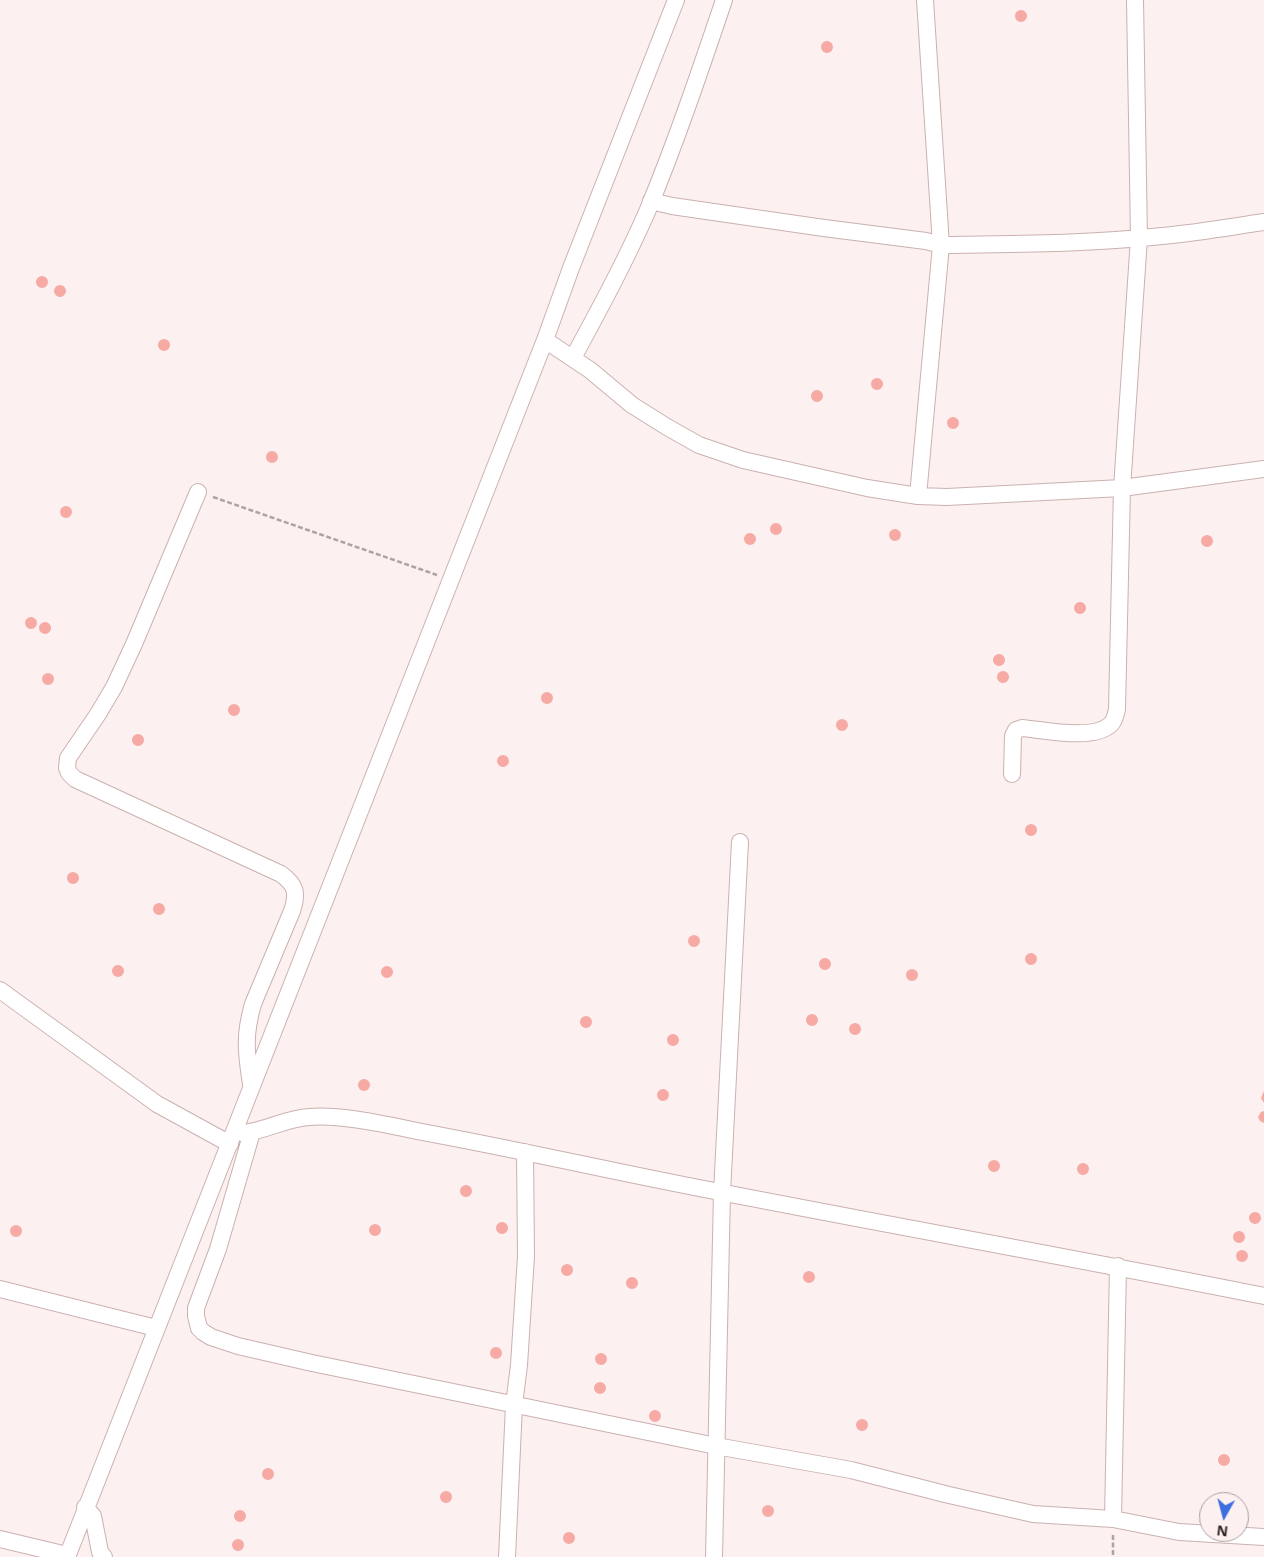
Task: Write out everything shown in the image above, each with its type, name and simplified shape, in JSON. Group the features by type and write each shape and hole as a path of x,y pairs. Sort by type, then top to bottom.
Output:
{"street":[{"path":"0,1539 67,1556 545,340 571,268 676,0"},
{"path":"573,358 617,277 651,201 675,142 724,0"},
{"path":"918,496 941,245 925,0"},
{"path":"1012,774 1013,736 1016,730 1022,728 1074,734 1093,732 1110,724 1115,718 1117,709 1122,488 1139,238 1135,0"},
{"path":"651,201 672,206 926,241 941,245 1070,242 1139,238 1264,222"},
{"path":"545,340 590,370 632,405 699,445 743,460 867,488 918,496 946,498 1122,488 1264,469"},
{"path":"198,492 114,687 68,758 67,768 69,773 76,779 281,874 295,888 295,902 292,911 249,1019 246,1033 246,1050 251,1085"},
{"path":"714,1557 722,1193 740,842"},
{"path":"0,990 157,1104 230,1139 289,1120 309,1117 353,1119 722,1193 1118,1266 1264,1296"},
{"path":"252,1132 218,1249 196,1308 196,1322 203,1332 210,1337 238,1346 312,1363 514,1405 716,1446 851,1470 1033,1514 1113,1519 1179,1532 1264,1537"},
{"path":"507,1557 514,1405 519,1365 526,1256 525,1152"},
{"path":"1113,1519 1118,1266"},
{"path":"0,1289 156,1328"},
{"path":"86,1507 93,1516 100,1552 104,1557"}],"path":[{"path":"198,492 450,580"},
{"path":"1113,1519 1114,1557"}],"building":[{"path":"1019,10 1023,10 1027,16 1023,22 1019,22 1015,18 1015,14"},
{"path":"825,41 829,41 833,47 829,53 825,53 821,49 821,45"},
{"path":"40,276 44,276 48,282 44,288 40,288 36,284 36,280"},
{"path":"58,285 62,285 66,291 62,297 58,297 54,293 54,289"},
{"path":"162,339 166,339 170,345 166,351 162,351 158,347 158,343"},
{"path":"875,378 879,378 883,384 879,390 875,390 871,386 871,382"},
{"path":"815,390 819,390 823,396 819,402 815,402 811,398 811,394"},
{"path":"951,417 955,417 959,423 955,429 951,429 947,425 947,421"},
{"path":"270,451 274,451 278,457 274,463 270,463 266,459 266,455"},
{"path":"64,506 68,506 72,512 68,518 64,518 60,514 60,510"},
{"path":"774,523 778,523 782,529 778,535 774,535 770,531 770,527"},
{"path":"893,529 897,529 901,535 897,541 893,541 889,537 889,533"},
{"path":"748,533 752,533 756,539 752,545 748,545 744,541 744,537"},
{"path":"1205,535 1209,535 1213,541 1209,547 1205,547 1201,543 1201,539"},
{"path":"1078,602 1082,602 1086,608 1082,614 1078,614 1074,610 1074,606"},
{"path":"29,617 33,617 37,623 33,629 29,629 25,625 25,621"},
{"path":"43,622 47,622 51,628 47,634 43,634 39,630 39,626"},
{"path":"997,654 1001,654 1005,660 1001,666 997,666 993,662 993,658"},
{"path":"1001,671 1005,671 1009,677 1005,683 1001,683 997,679 997,675"},
{"path":"46,673 50,673 54,679 50,685 46,685 42,681 42,677"},
{"path":"545,692 549,692 553,698 549,704 545,704 541,700 541,696"},
{"path":"232,704 236,704 240,710 236,716 232,716 228,712 228,708"},
{"path":"840,719 844,719 848,725 844,731 840,731 836,727 836,723"},
{"path":"136,734 140,734 144,740 140,746 136,746 132,742 132,738"},
{"path":"501,755 505,755 509,761 505,767 501,767 497,763 497,759"},
{"path":"1029,824 1033,824 1037,830 1033,836 1029,836 1025,832 1025,828"},
{"path":"71,872 75,872 79,878 75,884 71,884 67,880 67,876"},
{"path":"157,903 161,903 165,909 161,915 157,915 153,911 153,907"},
{"path":"692,935 696,935 700,941 696,947 692,947 688,943 688,939"},
{"path":"1029,953 1033,953 1037,959 1033,965 1029,965 1025,961 1025,957"},
{"path":"823,958 827,958 831,964 827,970 823,970 819,966 819,962"},
{"path":"116,965 120,965 124,971 120,977 116,977 112,973 112,969"},
{"path":"385,966 389,966 393,972 389,978 385,978 381,974 381,970"},
{"path":"910,969 914,969 918,975 914,981 910,981 906,977 906,973"},
{"path":"810,1014 814,1014 818,1020 814,1026 810,1026 806,1022 806,1018"},
{"path":"584,1016 588,1016 592,1022 588,1028 584,1028 580,1024 580,1020"},
{"path":"853,1023 857,1023 861,1029 857,1035 853,1035 849,1031 849,1027"},
{"path":"671,1034 675,1034 679,1040 675,1046 671,1046 667,1042 667,1038"},
{"path":"362,1079 366,1079 370,1085 366,1091 362,1091 358,1087 358,1083"},
{"path":"661,1089 665,1089 669,1095 665,1101 661,1101 657,1097 657,1093"},
{"path":"1264,1091 1264,1103 1261,1098"},
{"path":"1264,1111 1264,1123 1258,1117"},
{"path":"992,1160 996,1160 1000,1166 996,1172 992,1172 988,1168 988,1164"},
{"path":"1081,1163 1085,1163 1089,1169 1085,1175 1081,1175 1077,1171 1077,1167"},
{"path":"464,1185 468,1185 472,1191 468,1197 464,1197 460,1193 460,1189"},
{"path":"1253,1212 1257,1212 1261,1218 1257,1224 1253,1224 1249,1220 1249,1216"},
{"path":"500,1222 504,1222 508,1228 504,1234 500,1234 496,1230 496,1226"},
{"path":"373,1224 377,1224 381,1230 377,1236 373,1236 369,1232 369,1228"},
{"path":"14,1225 18,1225 22,1231 18,1237 14,1237 10,1233 10,1229"},
{"path":"1237,1231 1241,1231 1245,1237 1241,1243 1237,1243 1233,1239 1233,1235"},
{"path":"1240,1250 1244,1250 1248,1256 1244,1262 1240,1262 1236,1258 1236,1254"},
{"path":"565,1264 569,1264 573,1270 569,1276 565,1276 561,1272 561,1268"},
{"path":"807,1271 811,1271 815,1277 811,1283 807,1283 803,1279 803,1275"},
{"path":"630,1277 634,1277 638,1283 634,1289 630,1289 626,1285 626,1281"},
{"path":"494,1347 498,1347 502,1353 498,1359 494,1359 490,1355 490,1351"},
{"path":"599,1353 603,1353 607,1359 603,1365 599,1365 595,1361 595,1357"},
{"path":"598,1382 602,1382 606,1388 602,1394 598,1394 594,1390 594,1386"},
{"path":"653,1410 657,1410 661,1416 657,1422 653,1422 649,1418 649,1414"},
{"path":"860,1419 864,1419 868,1425 864,1431 860,1431 856,1427 856,1423"},
{"path":"1222,1454 1226,1454 1230,1460 1226,1466 1222,1466 1218,1462 1218,1458"},
{"path":"266,1468 270,1468 274,1474 270,1480 266,1480 262,1476 262,1472"},
{"path":"444,1491 448,1491 452,1497 448,1503 444,1503 440,1499 440,1495"},
{"path":"766,1505 770,1505 774,1511 770,1517 766,1517 762,1513 762,1509"},
{"path":"238,1510 242,1510 246,1516 242,1522 238,1522 234,1518 234,1514"},
{"path":"567,1532 571,1532 575,1538 571,1544 567,1544 563,1540 563,1536"},
{"path":"236,1539 240,1539 244,1545 240,1551 236,1551 232,1547 232,1543"}]}
